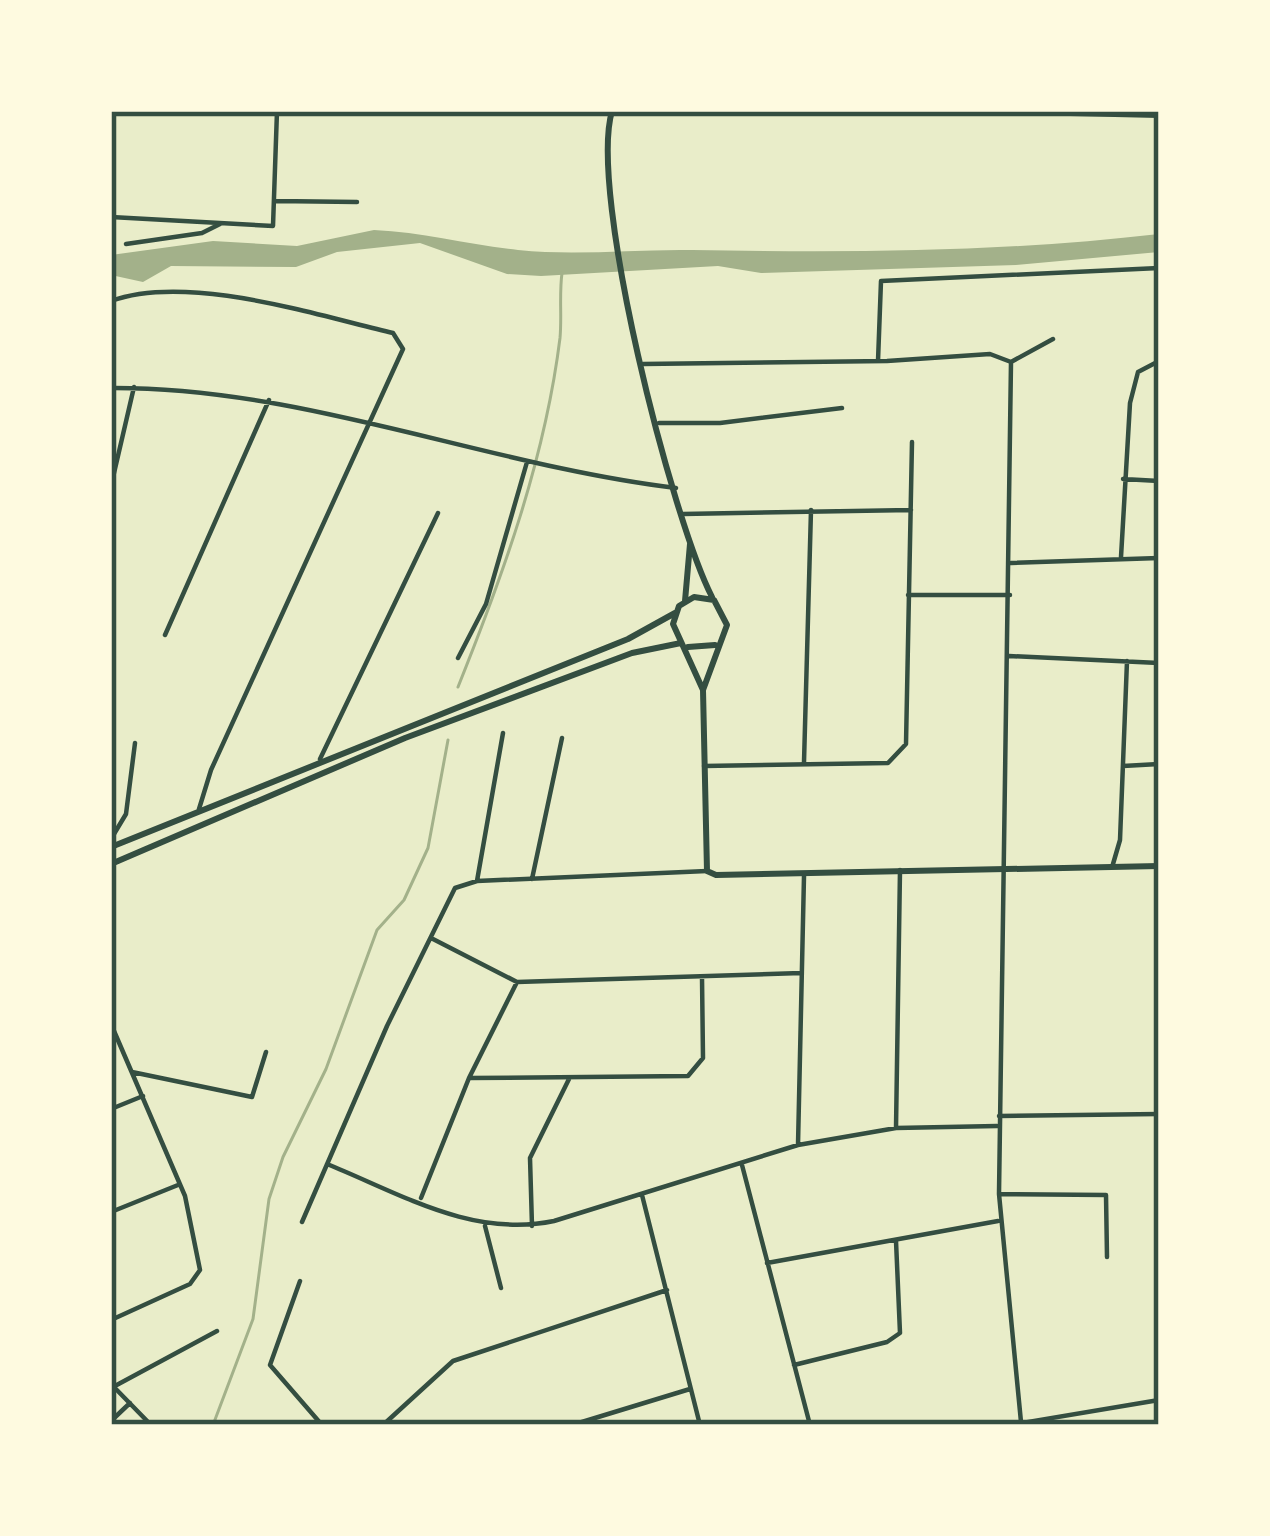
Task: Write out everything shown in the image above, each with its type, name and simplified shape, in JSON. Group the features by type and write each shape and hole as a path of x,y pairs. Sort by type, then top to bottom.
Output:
{"main road":[{"path":"1026,111 1159,114"}],"street":[{"path":"111,217 268,228 275,201 277,111"},
{"path":"612,111 608,153 622,285 690,541 714,600 726,615 703,690 707,871"},
{"path":"275,201 357,202"},
{"path":"126,244 202,233 220,224"},
{"path":"878,362 881,281 1159,268"},
{"path":"111,301 131,294 198,295 393,333 404,349 211,770 199,809"},
{"path":"643,364 878,362 990,354 1011,362 1053,339"},
{"path":"1121,557 1124,479 1138,372 1159,361"},
{"path":"1011,362 999,1195 1022,1422"},
{"path":"111,486 134,387"},
{"path":"111,388 269,400 528,463 676,488"},
{"path":"165,635 269,400"},
{"path":"658,423 720,423 842,408"},
{"path":"704,766 888,763 900,756 906,744 912,442"},
{"path":"458,658 486,604 528,463"},
{"path":"1124,479 1159,481"},
{"path":"804,765 811,510"},
{"path":"683,514 911,510"},
{"path":"320,759 438,513"},
{"path":"115,835 199,809 628,639 674,613 685,601 690,541"},
{"path":"1011,563 1159,558"},
{"path":"908,595 1010,595"},
{"path":"685,601 714,600"},
{"path":"674,613 703,690"},
{"path":"111,864 405,738 632,653 683,645 703,650 718,643"},
{"path":"1009,656 1159,663"},
{"path":"1113,866 1120,840 1127,662"},
{"path":"477,881 503,733"},
{"path":"532,879 562,738"},
{"path":"111,847 126,814 135,743"},
{"path":"1124,766 1159,764"},
{"path":"302,1222 429,936 455,888 477,881 707,871 804,876 1005,866 1159,866"},
{"path":"896,1128 900,870"},
{"path":"798,1145 804,876"},
{"path":"429,936 517,982 801,973"},
{"path":"469,1078 688,1076 698,1070 703,1058 702,974"},
{"path":"419,1201 469,1078 517,982"},
{"path":"111,1024 180,1184 199,1278 111,1320"},
{"path":"132,1072 252,1097 266,1052"},
{"path":"532,1226 530,1158 569,1078"},
{"path":"111,1109 142,1096"},
{"path":"999,1116 1159,1114"},
{"path":"327,1164 485,1226 532,1226 798,1145 896,1128 999,1126"},
{"path":"742,1165 809,1425"},
{"path":"111,1212 180,1184"},
{"path":"642,1195 700,1425"},
{"path":"999,1195 1106,1195 1107,1257"},
{"path":"767,1263 1000,1221"},
{"path":"485,1226 501,1288"},
{"path":"794,1365 887,1342 900,1333 896,1238"},
{"path":"301,1281 270,1365 322,1425"},
{"path":"383,1425 453,1361 667,1290"},
{"path":"151,1425 112,1386 217,1331"},
{"path":"572,1425 690,1389"},
{"path":"1010,1425 1159,1400"},
{"path":"111,1421 130,1403"}],"shaded area":[{"path":"374,230 562,252 926,250 1159,234 1159,252 1016,265 761,273 718,266 541,276 507,274 420,243 337,252 296,267 171,266 143,282 111,275 111,255 213,241 297,246"}],"waterway":[{"path":"458,687 533,472 560,338 562,273"},
{"path":"213,1425 253,1319 269,1199 283,1157 326,1069 377,930 404,900 428,848 448,740"}]}
